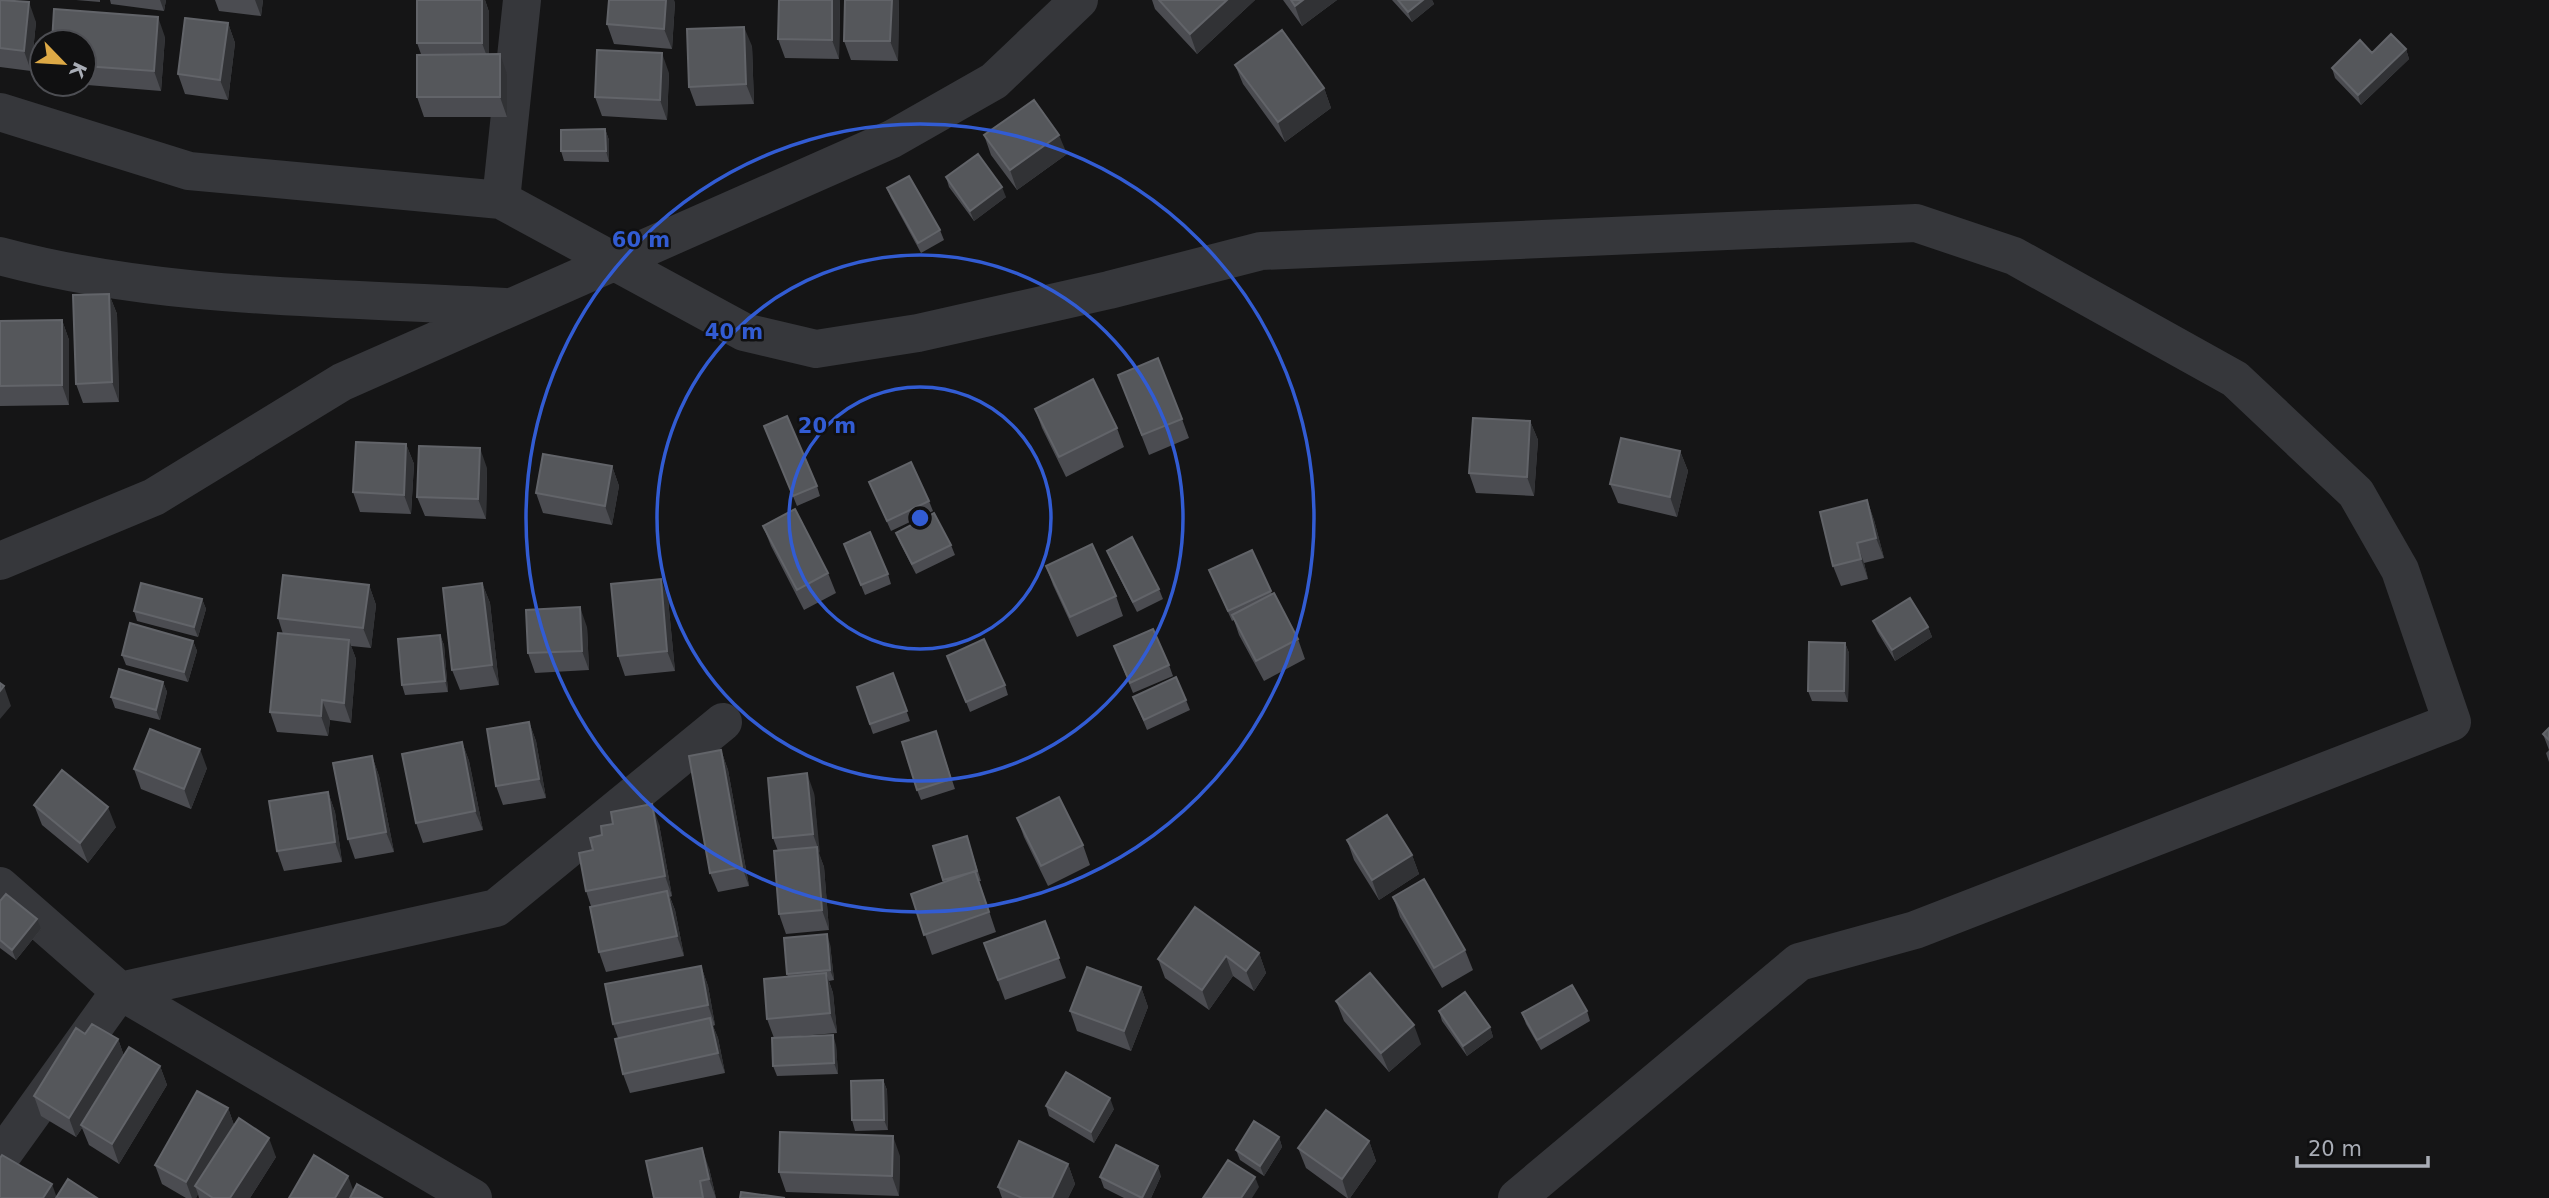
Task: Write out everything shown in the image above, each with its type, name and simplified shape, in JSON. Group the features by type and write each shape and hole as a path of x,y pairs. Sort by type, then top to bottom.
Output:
{"street":[{"path":"501,200 523,0"},
{"path":"0,561 154,497 342,382 892,139 994,81 1079,0"},
{"path":"0,112 190,171 501,200 617,260 744,332 816,349 918,333 1068,300 1261,251 1916,223 2014,256 2235,379 2356,493 2400,570 2452,722 1914,930 1799,962 1517,1198"},
{"path":"0,256 47,269 186,288 512,307"},
{"path":"0,1158 120,990 496,908 723,722"},
{"path":"0,886 120,990 473,1198"}],"building":[{"path":"0,0 29,2 24,51 0,48"},
{"path":"417,0 482,0 482,43 417,43"},
{"path":"609,0 666,0 664,29 607,24"},
{"path":"779,0 832,0 832,40 778,39"},
{"path":"845,0 892,0 890,41 844,41"},
{"path":"1159,0 1227,0 1190,34"},
{"path":"1291,0 1303,0 1295,6"},
{"path":"1398,0 1423,0 1408,12"},
{"path":"54,9 158,17 154,71 98,67 98,28 53,28"},
{"path":"185,18 228,23 220,80 178,74"},
{"path":"744,27 746,84 689,87 687,29"},
{"path":"1282,30 1324,88 1278,122 1235,65"},
{"path":"2391,34 2406,49 2358,95 2332,68 2360,40 2372,53"},
{"path":"597,50 662,53 660,100 595,97"},
{"path":"500,54 500,97 417,97 417,55"},
{"path":"1034,100 1059,135 1010,170 984,135"},
{"path":"605,129 606,151 561,151 561,130"},
{"path":"978,154 1002,187 970,211 946,177"},
{"path":"909,176 940,230 918,243 887,188"},
{"path":"109,294 112,382 76,384 73,295"},
{"path":"62,320 62,385 0,386 0,321"},
{"path":"1158,358 1182,419 1142,435 1118,375"},
{"path":"1093,379 1117,428 1059,457 1035,409"},
{"path":"787,416 817,486 793,496 764,426"},
{"path":"1473,418 1530,421 1527,477 1469,473"},
{"path":"1621,438 1680,451 1670,497 1610,484"},
{"path":"356,442 406,444 404,495 353,492"},
{"path":"419,446 480,448 478,499 417,497"},
{"path":"543,454 612,466 605,506 536,493"},
{"path":"911,462 929,501 887,521 869,482"},
{"path":"1867,500 1876,538 1857,543 1861,559 1833,566 1820,512"},
{"path":"795,509 828,573 797,590 763,526"},
{"path":"934,513 951,545 912,564 896,533"},
{"path":"870,532 888,574 861,585 844,544"},
{"path":"1132,537 1159,589 1133,602 1107,551"},
{"path":"1092,544 1116,596 1070,617 1046,566"},
{"path":"1252,550 1271,591 1228,611 1209,570"},
{"path":"283,575 369,585 363,628 278,618"},
{"path":"661,579 667,651 618,656 611,584"},
{"path":"141,583 202,599 194,627 134,611"},
{"path":"482,583 492,665 452,670 443,588"},
{"path":"1274,593 1298,639 1256,661 1232,615"},
{"path":"1910,598 1928,627 1892,650 1873,621"},
{"path":"580,607 582,651 528,653 526,610"},
{"path":"130,623 193,641 184,672 122,655"},
{"path":"1153,629 1169,665 1130,683 1114,646"},
{"path":"278,633 349,640 344,703 322,700 321,716 270,712"},
{"path":"440,635 445,681 402,685 398,639"},
{"path":"984,639 1005,685 966,702 947,656"},
{"path":"1809,642 1845,643 1844,691 1808,691"},
{"path":"119,669 163,682 156,710 111,697"},
{"path":"893,673 907,711 870,724 857,687"},
{"path":"1176,677 1186,700 1144,720 1133,697"},
{"path":"529,722 539,779 496,786 487,729"},
{"path":"2549,728 2549,740 2543,734"},
{"path":"150,729 200,749 184,789 134,769"},
{"path":"936,731 951,779 917,790 902,742"},
{"path":"462,742 475,811 416,823 402,754"},
{"path":"721,750 742,867 710,873 689,756"},
{"path":"372,756 386,832 348,839 333,763"},
{"path":"62,770 108,807 80,843 34,805"},
{"path":"807,773 813,834 773,838 768,778"},
{"path":"328,792 335,842 277,851 269,801"},
{"path":"1059,797 1083,845 1041,866 1017,818"},
{"path":"652,804 665,876 586,891 579,853 593,850 590,838 602,835 601,826 613,824 611,812"},
{"path":"1387,815 1412,855 1372,880 1347,840"},
{"path":"967,836 977,871 943,880 933,846"},
{"path":"817,847 822,910 779,914 774,851"},
{"path":"975,871 989,912 924,935 911,894"},
{"path":"1424,879 1465,950 1434,968 1393,897"},
{"path":"667,891 677,936 599,952 590,907"},
{"path":"6,894 37,919 12,950 0,940 0,901"},
{"path":"1195,907 1259,953 1246,971 1226,956 1202,990 1158,959"},
{"path":"1045,921 1059,958 998,980 984,943"},
{"path":"827,934 830,970 787,974 784,938"},
{"path":"701,966 708,1005 613,1024 605,984"},
{"path":"1087,967 1141,987 1124,1031 1070,1011"},
{"path":"826,973 830,1013 767,1019 764,979"},
{"path":"1370,973 1414,1025 1381,1053 1336,1001"},
{"path":"1572,985 1587,1011 1537,1040 1522,1013"},
{"path":"1465,992 1490,1027 1463,1046 1439,1011"},
{"path":"710,1018 718,1053 623,1074 615,1039"},
{"path":"92,1024 118,1039 69,1118 34,1096 76,1028 85,1034"},
{"path":"833,1035 834,1063 773,1066 772,1038"},
{"path":"129,1047 160,1066 112,1144 81,1125"},
{"path":"1066,1072 1110,1098 1091,1132 1046,1106"},
{"path":"883,1080 884,1120 852,1120 851,1081"},
{"path":"197,1091 228,1108 186,1182 155,1165"},
{"path":"1326,1110 1369,1141 1342,1179 1298,1148"},
{"path":"239,1118 269,1138 230,1198 213,1198 195,1186"},
{"path":"1254,1121 1279,1137 1260,1166 1236,1150"},
{"path":"780,1132 893,1136 892,1176 779,1172"},
{"path":"1019,1141 1068,1164 1052,1198 1022,1198 998,1187"},
{"path":"1116,1145 1158,1166 1142,1198 1100,1177"},
{"path":"702,1148 709,1179 700,1181 703,1198 654,1198 646,1161"},
{"path":"2,1155 52,1184 43,1198 0,1198"},
{"path":"314,1155 348,1176 335,1198 289,1198"},
{"path":"1228,1160 1255,1177 1241,1198 1203,1198"},
{"path":"68,1179 97,1198 56,1198"},
{"path":"357,1184 382,1198 350,1198"},
{"path":"741,1192 785,1198 740,1198"}]}
